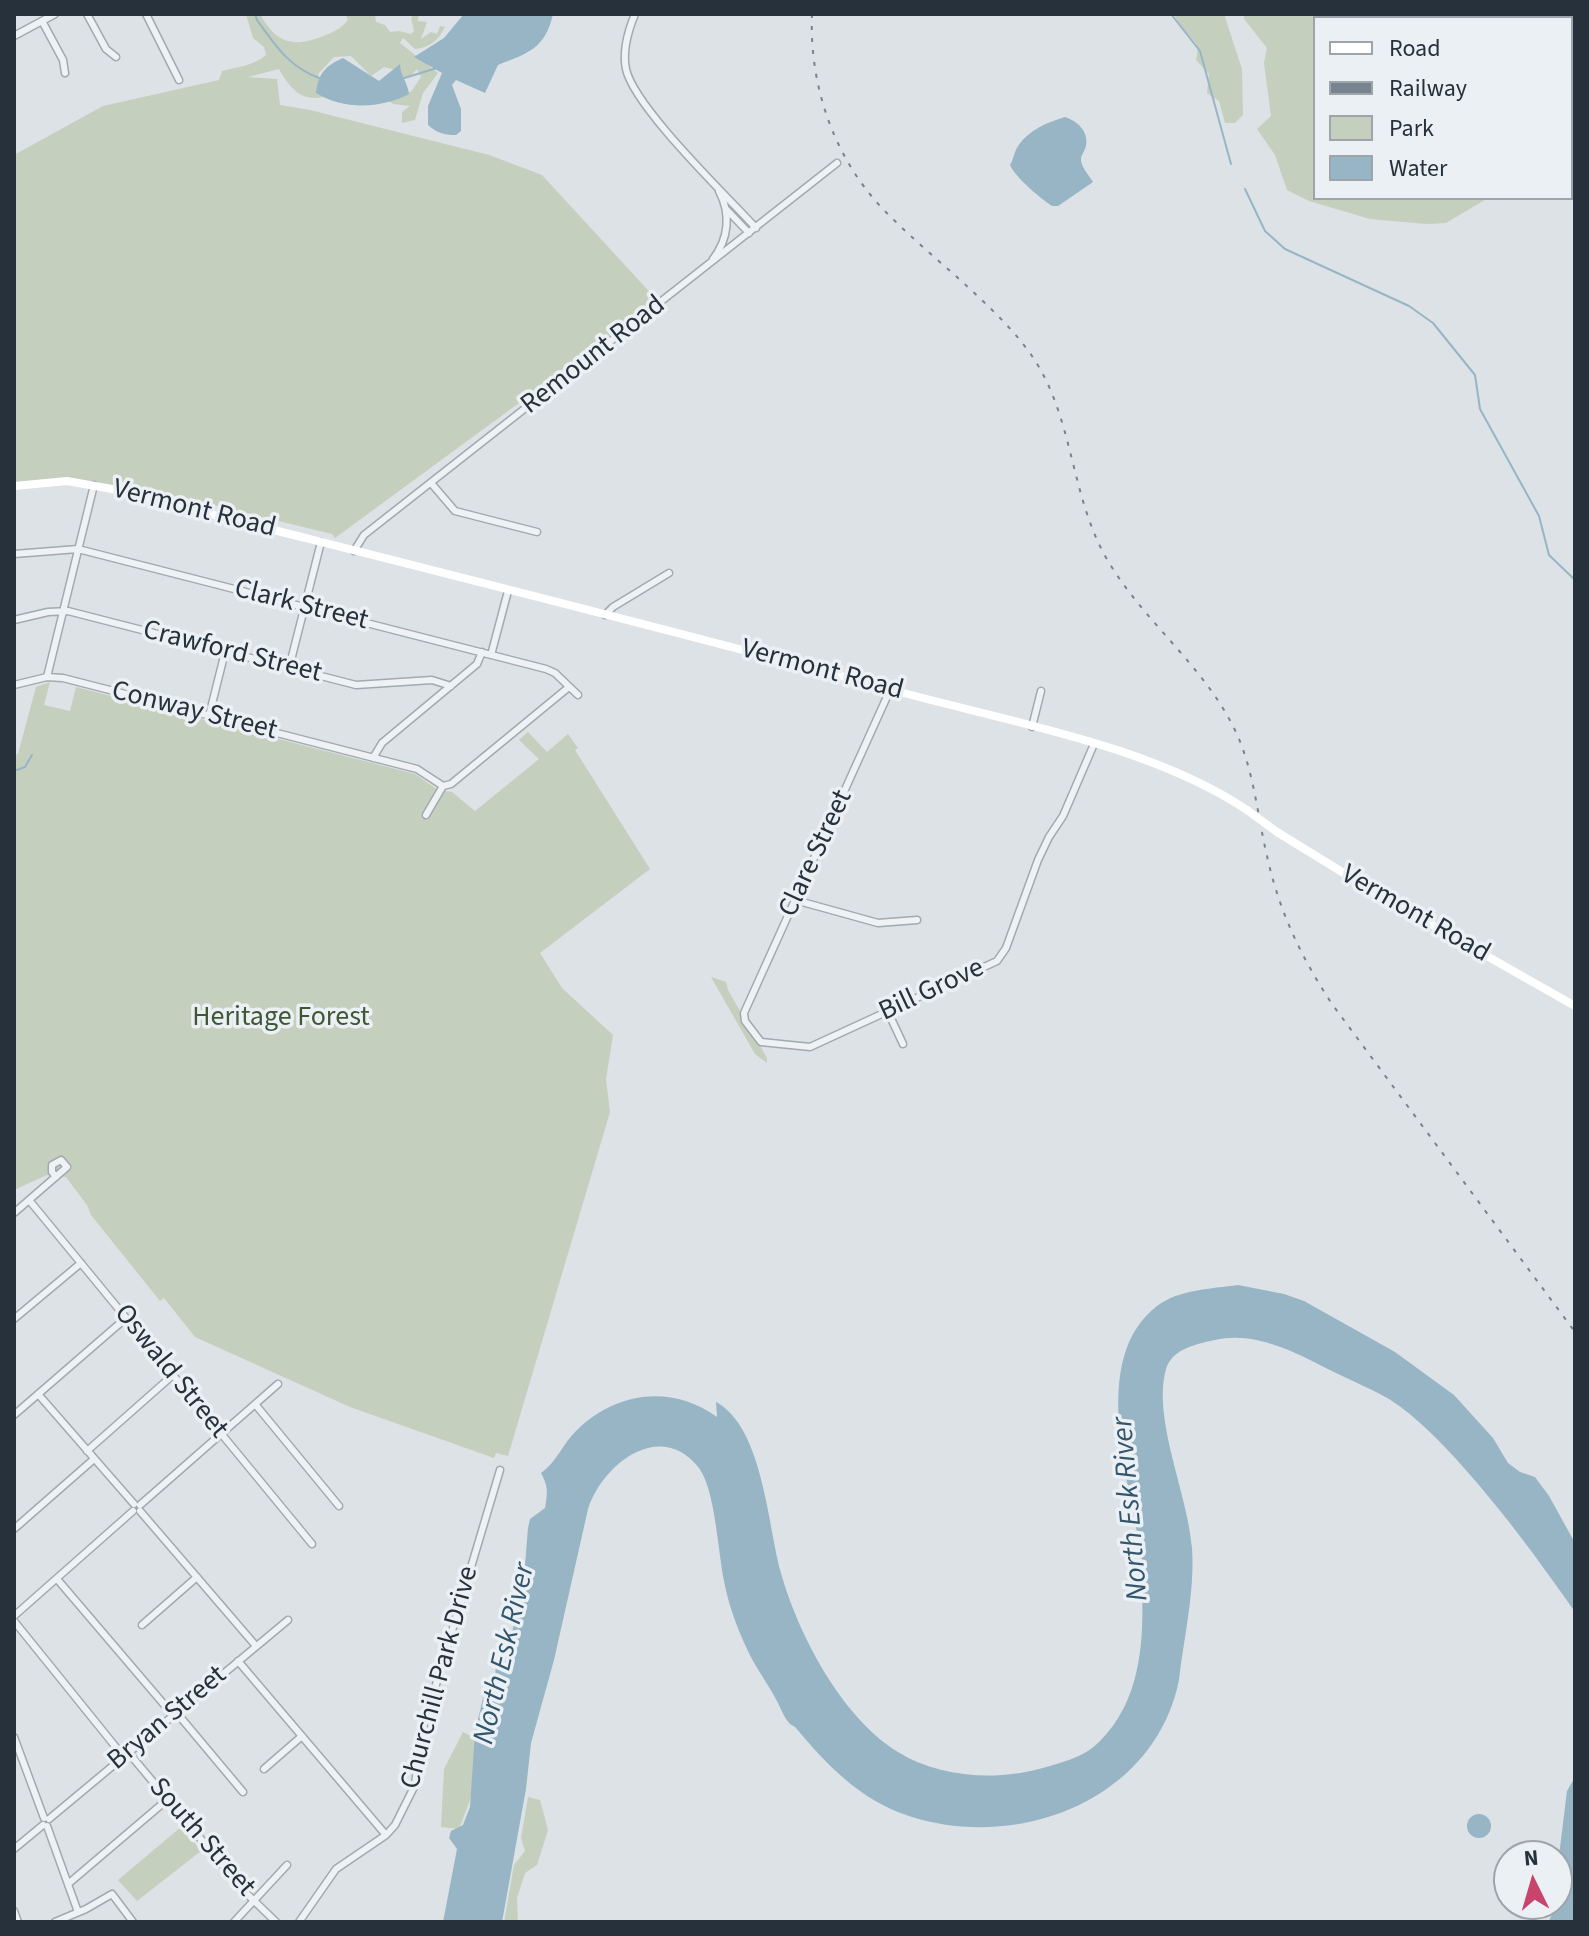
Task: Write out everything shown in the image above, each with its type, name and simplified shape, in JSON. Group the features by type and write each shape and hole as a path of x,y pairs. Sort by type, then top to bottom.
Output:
{"street":[{"path":"30,14 34,25"},
{"path":"14,36 55,14"},
{"path":"87,14 106,49 116,57"},
{"path":"146,14 179,80"},
{"path":"635,14 625,46 628,76 650,111 756,228"},
{"path":"42,21 63,60 65,73"},
{"name":"Remount Road","path":"354,551 364,535 837,163"},
{"path":"713,181 728,211 749,233"},
{"path":"707,267 725,238 728,211 736,205"},
{"name":"Vermont Road","path":"14,486 53,481 94,485 1094,744 1197,779 1368,889 1575,1006"},
{"path":"431,483 455,511 537,532"},
{"path":"47,677 94,485"},
{"path":"289,668 321,542"},
{"name":"Clark Street","path":"14,554 78,549 551,670 578,695"},
{"path":"605,615 669,573"},
{"path":"491,655 508,591"},
{"name":"Crawford Street","path":"14,620 62,611 356,685 432,680 451,686"},
{"path":"209,716 225,652"},
{"path":"373,758 382,743 477,664 482,652"},
{"name":"Conway Street","path":"14,685 47,677 63,678 421,770 443,786"},
{"path":"426,815 443,786 451,784 569,687"},
{"name":"Clare Street","path":"744,1017 890,690"},
{"path":"1032,727 1041,691"},
{"name":"Bill Grove","path":"744,1017 761,1042 804,1047 815,1045 990,965 1002,955 1038,860 1063,816 1094,744"},
{"path":"795,900 878,923 917,920"},
{"path":"888,1012 903,1044"},
{"path":"14,1213 56,1177 67,1167 61,1160 56,1161 52,1172 56,1177"},
{"name":"Oswald Street","path":"29,1200 312,1544"},
{"path":"14,1319 81,1263"},
{"path":"14,1415 126,1318"},
{"path":"87,1451 173,1375"},
{"path":"14,1619 278,1384"},
{"path":"38,1394 256,1646"},
{"path":"255,1404 339,1506"},
{"path":"14,1529 94,1459"},
{"name":"Churchill Park Drive","path":"386,1835 395,1825 415,1785 421,1735 500,1470"},
{"path":"142,1625 197,1577"},
{"path":"57,1579 243,1792"},
{"name":"South Street","path":"14,1619 126,1754 254,1901 276,1922"},
{"name":"Bryan Street","path":"14,1849 288,1620"},
{"path":"238,1661 386,1835 336,1869 299,1922"},
{"path":"264,1769 302,1736"},
{"path":"14,1737 78,1912"},
{"path":"68,1884 168,1799"},
{"path":"234,1922 287,1865"},
{"path":"55,1922 112,1894 133,1922"},
{"path":"14,1911 18,1922"}],"green space":[{"path":"246,14 260,14 280,38 296,42 336,31 348,20 345,14 375,14 376,22 385,25 390,32 411,34 414,31 411,18 419,14 418,21 427,22 421,39 431,32 437,34 440,26 445,27 437,39 425,47 415,49 403,38 400,43 438,73 423,93 415,120 402,123 402,112 410,106 393,104 388,100 391,95 411,92 421,77 417,69 409,78 384,67 371,76 351,56 334,57 318,74 324,87 323,97 315,98 296,92 279,69 248,77 277,79 280,105 489,155 542,175 658,301 335,538 332,534 185,498 106,485 14,482 14,155 103,106 219,80 222,71 261,59 266,55 264,47 253,38"},
{"path":"1174,14 1224,14 1242,69 1243,115 1235,123 1225,123 1219,101 1207,93 1209,74 1196,60 1196,44"},
{"path":"1244,14 1352,16 1313,16 1313,200 1485,200 1446,223 1426,224 1370,219 1309,201 1287,190 1275,155 1257,129 1271,116 1264,63 1267,48 1244,19"},
{"name":"Heritage Forest","path":"50,682 44,705 70,711 76,687 415,774 438,790 452,792 475,811 539,759 519,740 528,732 547,752 568,734 650,869 540,953 562,988 613,1035 606,1079 610,1112 508,1456 496,1453 494,1458 350,1407 195,1337 164,1298 160,1301 91,1215 66,1177 47,1175 14,1190 14,755 18,754 36,687"},
{"path":"711,977 726,982 767,1063 755,1054"},
{"path":"463,1732 478,1740 473,1792 459,1829 441,1827 444,1769"},
{"path":"528,1797 540,1800 548,1830 537,1865 525,1873 517,1898 518,1922 504,1922 514,1865 525,1851 521,1838"},
{"path":"181,1827 201,1851 137,1901 118,1880"}],"water":[{"path":"464,14 553,14 545,35 534,48 498,65 485,93 456,80 452,85 461,109 461,131 448,135 428,125 428,106 442,73 414,57 444,38"},
{"path":"343,58 379,81 400,64 409,94 386,103 362,106 327,99 316,93 324,71"},
{"path":"1065,117 1084,131 1086,146 1081,161 1093,182 1058,206 1052,206 1022,181 1010,165 1018,146 1028,135 1045,124"},
{"name":"North Esk River","path":"1238,1285 1304,1301 1395,1352 1454,1395 1493,1438 1508,1463 1520,1472 1535,1477 1549,1496 1575,1543 1575,1612 1479,1485 1438,1440 1399,1406 1306,1358 1268,1343 1228,1338 1193,1346 1179,1352 1169,1362 1163,1389 1167,1433 1189,1527 1193,1564 1179,1680 1165,1722 1142,1757 1112,1785 1076,1806 1036,1820 994,1827 951,1825 909,1816 875,1801 832,1768 790,1724 739,1632 724,1581 709,1490 699,1468 684,1454 667,1447 650,1447 634,1453 606,1477 588,1509 554,1660 531,1743 526,1789 502,1922 443,1922 457,1849 449,1838 451,1831 463,1825 470,1807 475,1732 483,1698 495,1685 496,1654 500,1644 512,1632 523,1590 530,1519 545,1508 547,1489 541,1473 572,1435 592,1417 626,1400 644,1397 681,1400 717,1417 716,1402 732,1415 754,1455 781,1573 799,1622 825,1673 858,1718 898,1752 931,1767 967,1774 1022,1773 1071,1759 1099,1742 1123,1709 1137,1671 1142,1631 1142,1563 1119,1423 1119,1389 1124,1357 1136,1329 1166,1300 1196,1291"},
{"path":"1575,1777 1575,1922 1548,1922 1573,1920 1573,1840 1561,1840 1567,1791"},
{"path":"1479,1814 1490,1821 1491,1826 1484,1837 1479,1838 1468,1831 1467,1826 1474,1815"}],"waterway":[{"path":"255,14 284,54 299,68 319,78"},
{"path":"1171,14 1200,51 1231,164"},
{"path":"401,79 437,68"},
{"path":"1245,189 1265,231 1285,249 1409,306 1433,323 1475,375 1480,409 1539,516 1549,555 1575,580"},
{"path":"14,771 25,767 32,755"}],"railway":[{"path":"812,14 812,40 820,92 850,166 882,208 997,315 1032,356 1056,403 1084,505 1104,554 1137,602 1195,670 1228,717 1250,772 1278,896 1310,969 1332,1004 1575,1332"}]}
